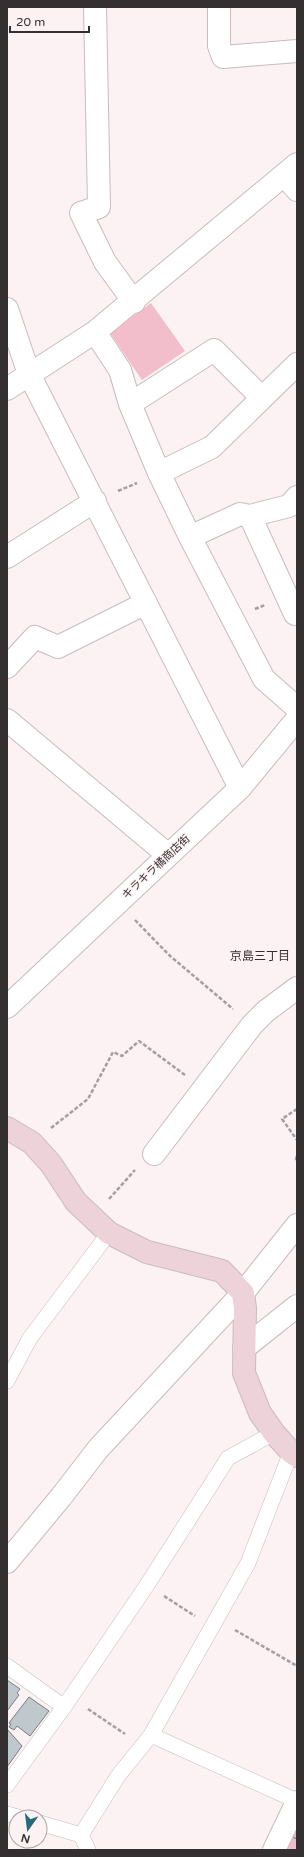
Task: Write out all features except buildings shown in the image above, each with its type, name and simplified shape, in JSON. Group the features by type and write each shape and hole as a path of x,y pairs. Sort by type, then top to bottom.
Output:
{"street":[{"path":"95,7 98,207 81,213 105,262 134,302"},
{"path":"219,7 219,46 223,57 297,51"},
{"path":"7,389 95,332 293,177"},
{"path":"7,309 29,374 240,788"},
{"path":"95,332 120,370 130,404 159,473 190,537 234,619 264,680 297,708"},
{"path":"130,404 214,350 262,398"},
{"path":"159,473 212,447 297,364"},
{"path":"190,537 240,514 250,516 289,506 297,497"},
{"path":"7,558 95,501"},
{"path":"250,516 291,604"},
{"path":"7,667 35,637 58,647 146,603"},
{"name":"キラキラ橘商店街","path":"7,1008 240,788 297,719"},
{"path":"7,720 168,855"},
{"path":"154,1154 252,1025 266,1011 297,988"},
{"path":"7,1128 32,1143 51,1164 76,1202 109,1233 147,1252 222,1272 243,1293 245,1308 244,1373 260,1413 274,1433 294,1454"},
{"path":"7,1562 61,1497 98,1449 243,1293 297,1225"},
{"path":"244,1348 297,1306"},
{"path":"274,1850 297,1802"}],"lane":[{"path":"7,1381 30,1338 109,1233"},
{"path":"7,1785 68,1702 147,1585 228,1458 274,1433"},
{"path":"81,1835 118,1776 148,1741 248,1563 294,1454"},
{"path":"7,1666 68,1702"},
{"path":"148,1741 297,1802"},
{"path":"48,1825 81,1835 88,1850"}],"path":[{"path":"95,501 159,473"},
{"path":"234,619 291,604"},
{"path":"118,902 168,956 252,1025"},
{"path":"32,1143 88,1099 113,1052 122,1056 139,1041 203,1088"},
{"path":"297,1109 282,1118 297,1140"},
{"path":"92,1218 150,1153 154,1154"},
{"path":"297,1156 297,1160"},
{"path":"147,1585 214,1623 297,1666"},
{"path":"68,1702 148,1741"}],"shaded area":[{"path":"151,303 185,351 142,380 110,333"},
{"path":"297,1817 297,1850 280,1850"}],"district":[{"name":"京島三丁目","path":"260,956"}]}
